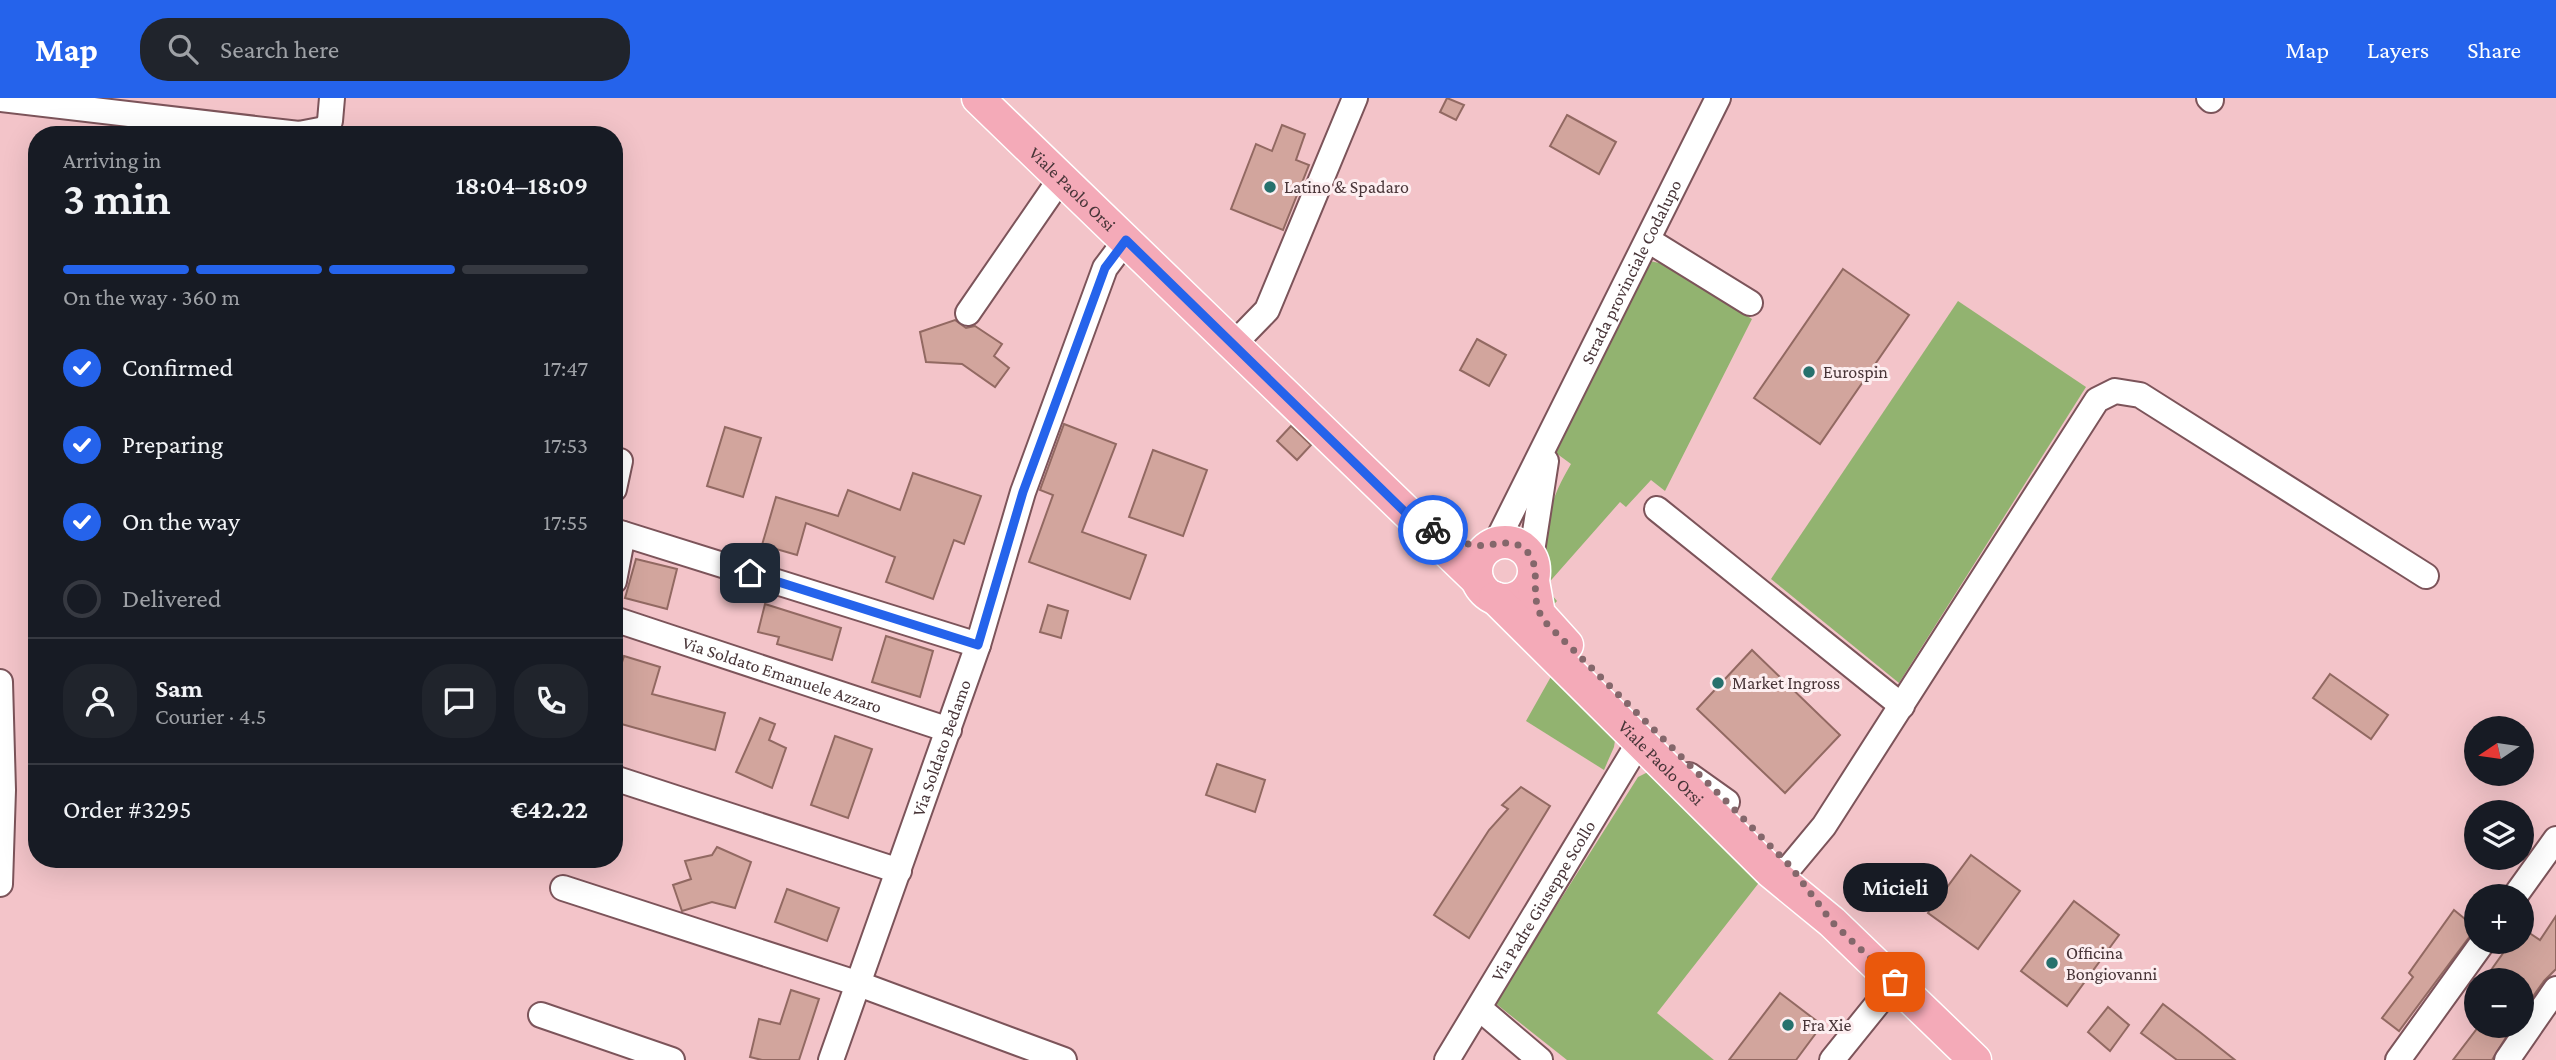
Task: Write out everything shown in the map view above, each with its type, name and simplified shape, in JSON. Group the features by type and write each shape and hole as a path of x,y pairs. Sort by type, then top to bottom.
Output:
{"main road":[{"name":"Viale Paolo Orsi","path":"978,98 1486,589 1639,744 1785,873"},
{"path":"1407,514 1454,540 1473,545 1493,544 1516,544 1532,569 1517,597 1486,589 1478,561 1493,544"},
{"name":"Viale Paolo Orsi","path":"1532,569 1539,614 1564,642 1727,802 1785,873 1832,922 1975,1060"}],"street":[{"path":"328,126 332,98"},
{"path":"1233,345 1267,310 1356,98"},
{"name":"Strada provinciale Codalupo","path":"1493,544 1547,446 1718,98"},
{"path":"0,99 231,126"},
{"path":"968,313 1061,178"},
{"name":"Via Soldato Bedamo","path":"831,1060 978,645 1023,492 1105,268 1126,240"},
{"path":"1648,240 1750,303"},
{"path":"1785,873 1824,826 2098,400 2115,391 2140,395 2426,576"},
{"path":"1532,569 1547,446"},
{"path":"1657,509 1902,706"},
{"path":"623,534 978,645"},
{"name":"Via Soldato Emanuele Azzaro","path":"623,622 949,730"},
{"path":"1564,642 1588,678 1635,728 1639,744 1651,742 1661,747 1698,784 1727,802"},
{"path":"0,682 3,790 0,884"},
{"name":"Via Padre Giuseppe Scollo","path":"1447,1060 1639,744"},
{"path":"623,781 689,800 899,871"},
{"path":"2524,884 2556,839"},
{"path":"563,888 859,984 1064,1060"},
{"path":"2398,1060 2474,954"},
{"path":"1832,1060 1895,982"},
{"path":"2507,1060 2556,989"},
{"path":"1479,1009 1540,1060"},
{"path":"541,1015 672,1060"}],"green space":[{"path":"1650,261 1668,265 1752,319 1665,491 1651,480 1626,507 1620,502 1545,587 1544,553 1548,519 1553,501 1571,464 1556,453"},
{"path":"1958,301 2086,387 1899,683 1771,579"},
{"path":"1545,587 1557,601 1547,612 1545,591"},
{"path":"1553,673 1616,734 1614,747 1604,770 1526,721"},
{"path":"1653,773 1765,875 1657,1013 1714,1060 1567,1060 1495,1003 1638,777"}],"building":[{"path":"1447,98 1464,105 1456,120 1440,112"},
{"path":"1567,115 1616,142 1599,174 1550,146"},
{"name":"Latino & Spadaro","path":"1282,125 1305,134 1296,160 1309,165 1283,230 1231,209 1256,144 1272,151"},
{"path":"1843,269 1909,315 1820,444 1754,398"},
{"path":"955,320 966,328 975,326 1002,344 994,356 1009,368 995,387 962,364 926,362 920,332"},
{"path":"1477,339 1506,355 1489,386 1460,370"},
{"path":"1064,424 1116,444 1082,532 1146,555 1130,599 1029,562 1053,495 1040,490"},
{"path":"1291,426 1311,445 1297,460 1277,441"},
{"path":"725,427 761,438 743,497 707,486"},
{"path":"1153,450 1207,470 1183,536 1129,517"},
{"path":"913,473 981,496 964,544 954,540 933,599 886,582 895,557 806,523 797,555 762,545 776,497 838,516 848,490 900,510"},
{"path":"636,559 677,569 667,609 625,598"},
{"path":"765,604 841,628 832,660 777,644 779,637 758,632"},
{"path":"1048,605 1068,611 1061,638 1040,632"},
{"path":"886,636 933,651 920,697 872,682"},
{"path":"1752,650 1840,735 1785,793 1697,709"},
{"path":"624,656 660,667 652,694 725,713 715,750 623,724"},
{"path":"2330,674 2388,715 2371,739 2313,698"},
{"path":"760,718 775,724 769,740 786,748 772,788 736,772"},
{"path":"835,736 872,749 848,818 811,805"},
{"path":"1217,764 1265,780 1255,812 1206,795"},
{"path":"1521,787 1550,806 1469,938 1434,915 1489,830 1508,809 1502,805"},
{"path":"717,847 751,862 735,908 712,902 682,911 673,885 691,879 685,861 712,855"},
{"path":"1971,855 2020,891 1978,949 1928,913"},
{"path":"787,889 839,908 827,941 775,922"},
{"path":"2074,901 2119,935 2067,1006 2021,971"},
{"path":"2454,910 2464,918 2464,944 2399,1031 2382,1018 2413,977 2409,973"},
{"path":"2556,916 2556,969 2534,995 2534,968 2493,968 2502,954 2534,954 2534,936 2540,940"},
{"path":"791,990 819,999 799,1060 762,1060 750,1057 759,1019 780,1024"},
{"path":"1780,993 1822,1025 1796,1060 1729,1060"},
{"path":"2163,1004 2235,1060 2177,1060 2141,1033"},
{"path":"2108,1007 2129,1025 2110,1051 2088,1032"},
{"path":"2470,1038 2506,1038 2492,1060 2453,1060"}],"way so far":[{"path":"1433,530 1473,545 1506,541 1525,549 1534,563 1535,600 1544,621 1791,867 1832,922 1895,982"}],"place":[{"name":"Latino & Spadaro","path":"1270,187"},
{"name":"Eurospin","path":"1809,372"},
{"name":"Market Ingross","path":"1718,683"},
{"name":"Officina Bongiovanni","path":"2052,963"},
{"name":"Micieli","path":"1895,982"},
{"name":"Fra Xie","path":"1788,1025"}],"route":[{"path":"750,573 978,645 1023,492 1105,268 1126,240 1407,514 1433,530"}]}
